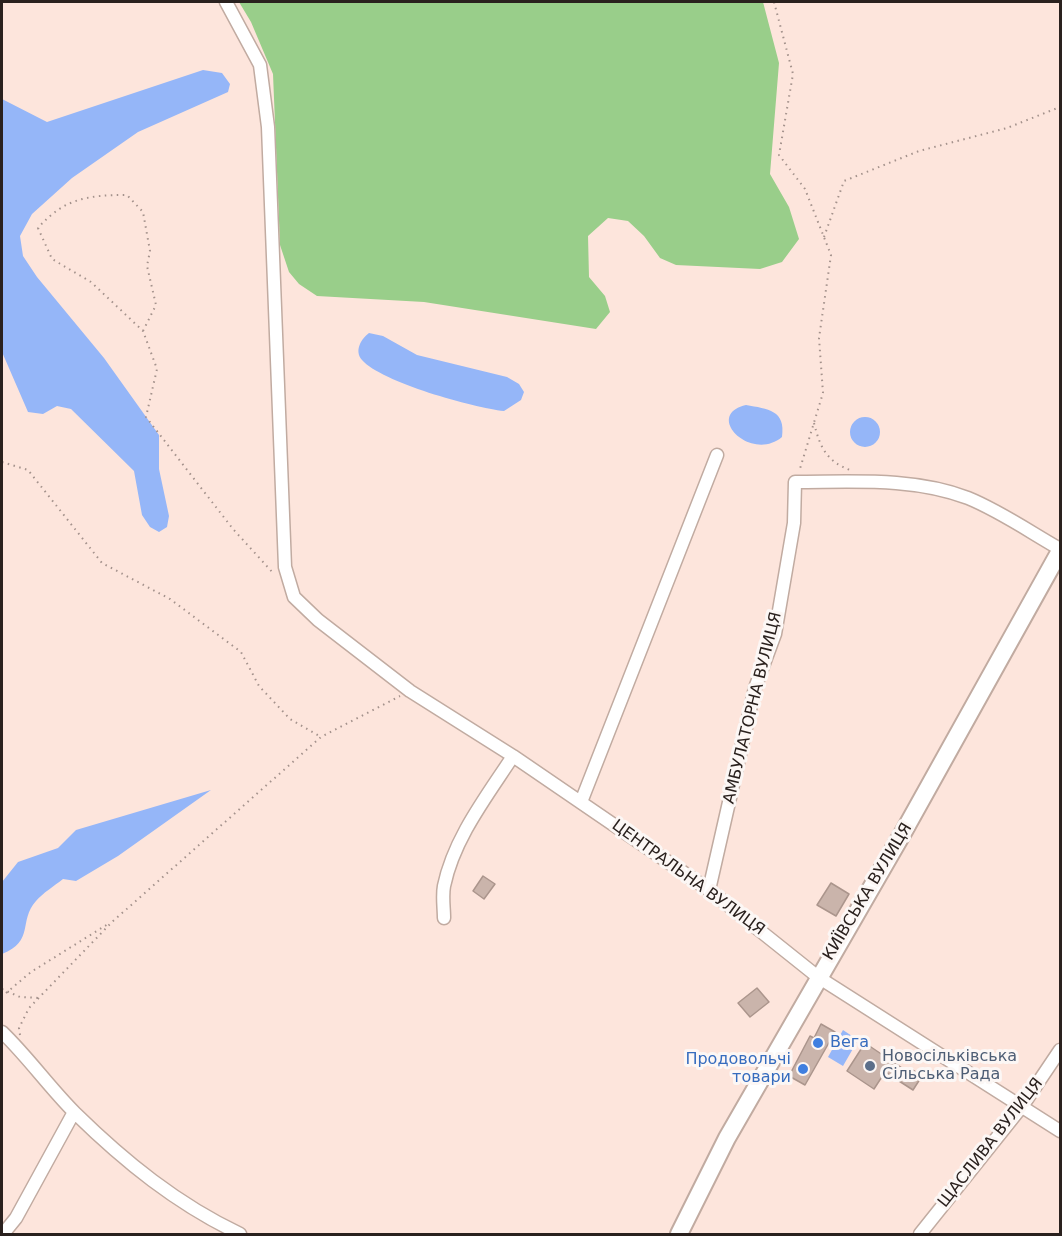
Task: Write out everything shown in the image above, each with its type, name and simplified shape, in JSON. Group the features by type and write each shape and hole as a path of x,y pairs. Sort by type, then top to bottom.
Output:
{"street":[{"name":"ЦЕНТРАЛЬНА ВУЛИЦЯ","path":"226,2 260,65 267,127 285,567 294,597 318,620 410,691 513,756 709,890 818,976 1023,1105 1060,1131"},
{"path":"581,802 717,455"},
{"path":"795,482 884,482 930,488 968,498 1060,550"},
{"name":"АМБУЛАТОРНА ВУЛИЦЯ","path":"709,890 755,688 775,634 794,523 795,482"},
{"name":"КИЇВСЬКА ВУЛИЦЯ","path":"679,1234 727,1138 818,976 904,831 1060,550"},
{"path":"444,918 444,887 468,824 513,756"},
{"path":"2,1032 74,1112 157,1186 199,1214 240,1234"},
{"name":"ЩАСЛИВА ВУЛИЦЯ","path":"920,1234 1023,1105 1060,1050"},
{"path":"3,1234 16,1218 74,1112"}],"path":[{"path":"774,2 793,74 779,155 805,189 831,255 819,338 823,393 795,482"},
{"path":"824,237 844,181 919,152 1007,128 1060,107"},
{"path":"143,331 156,305 147,266 150,251 143,212 127,195 93,195 53,212 38,228 52,259 91,282 143,331 157,369 146,417 233,529 279,580"},
{"path":"814,423 820,448 835,464 854,471"},
{"path":"2,462 28,470 102,563 170,599 241,652 259,686 290,719 321,737"},
{"path":"23,1053 20,1028 29,1008 112,922 321,737 410,691"},
{"path":"6,993 31,972 112,922"},
{"path":"2,989 6,993 20,997 39,998"}],"green space":[{"path":"239,2 763,2 779,63 770,174 789,207 799,239 782,262 760,269 676,265 660,258 644,236 628,221 608,218 588,236 589,277 605,296 610,312 596,329 424,302 317,296 299,284 289,272 280,245 273,74 251,22"}],"water":[{"path":"203,70 222,73 230,84 228,92 138,132 72,178 32,214 20,236 23,256 37,277 104,358 159,435 159,469 169,516 167,527 159,532 150,527 142,515 134,471 71,409 57,406 43,414 28,412 2,352 2,99 47,122"},
{"path":"369,333 383,336 417,355 507,377 519,384 524,392 521,400 504,411 490,409 429,393 388,377 372,368 360,357 360,345"},
{"path":"746,405 774,412 781,421 782,437 770,443 757,444 746,441 736,434 730,426 729,418 734,410"},
{"path":"865,417 876,421 880,432 876,443 865,447 854,443 850,432 854,421"},
{"path":"211,790 118,856 76,881 63,879 45,892 31,908 23,937 19,943 2,954 2,882 18,862 58,848 76,830"},
{"path":"843,1030 858,1040 843,1066 828,1057"}],"building":[{"path":"483,876 495,884 484,899 473,891"},
{"path":"831,883 849,894 836,916 817,905"},
{"path":"757,988 769,1002 750,1017 738,1003"},
{"path":"821,1024 835,1032 805,1085 789,1076 810,1036 814,1038"},
{"name":"Новосільківська Сільська Рада","path":"865,1043 908,1072 910,1068 922,1076 913,1090 885,1072 874,1089 847,1071"}],"place":[{"name":"Вега","path":"818,1043"},
{"name":"Новосільківська Сільська Рада","path":"870,1066"},
{"name":"Продовольчі товари","path":"803,1069"}]}
